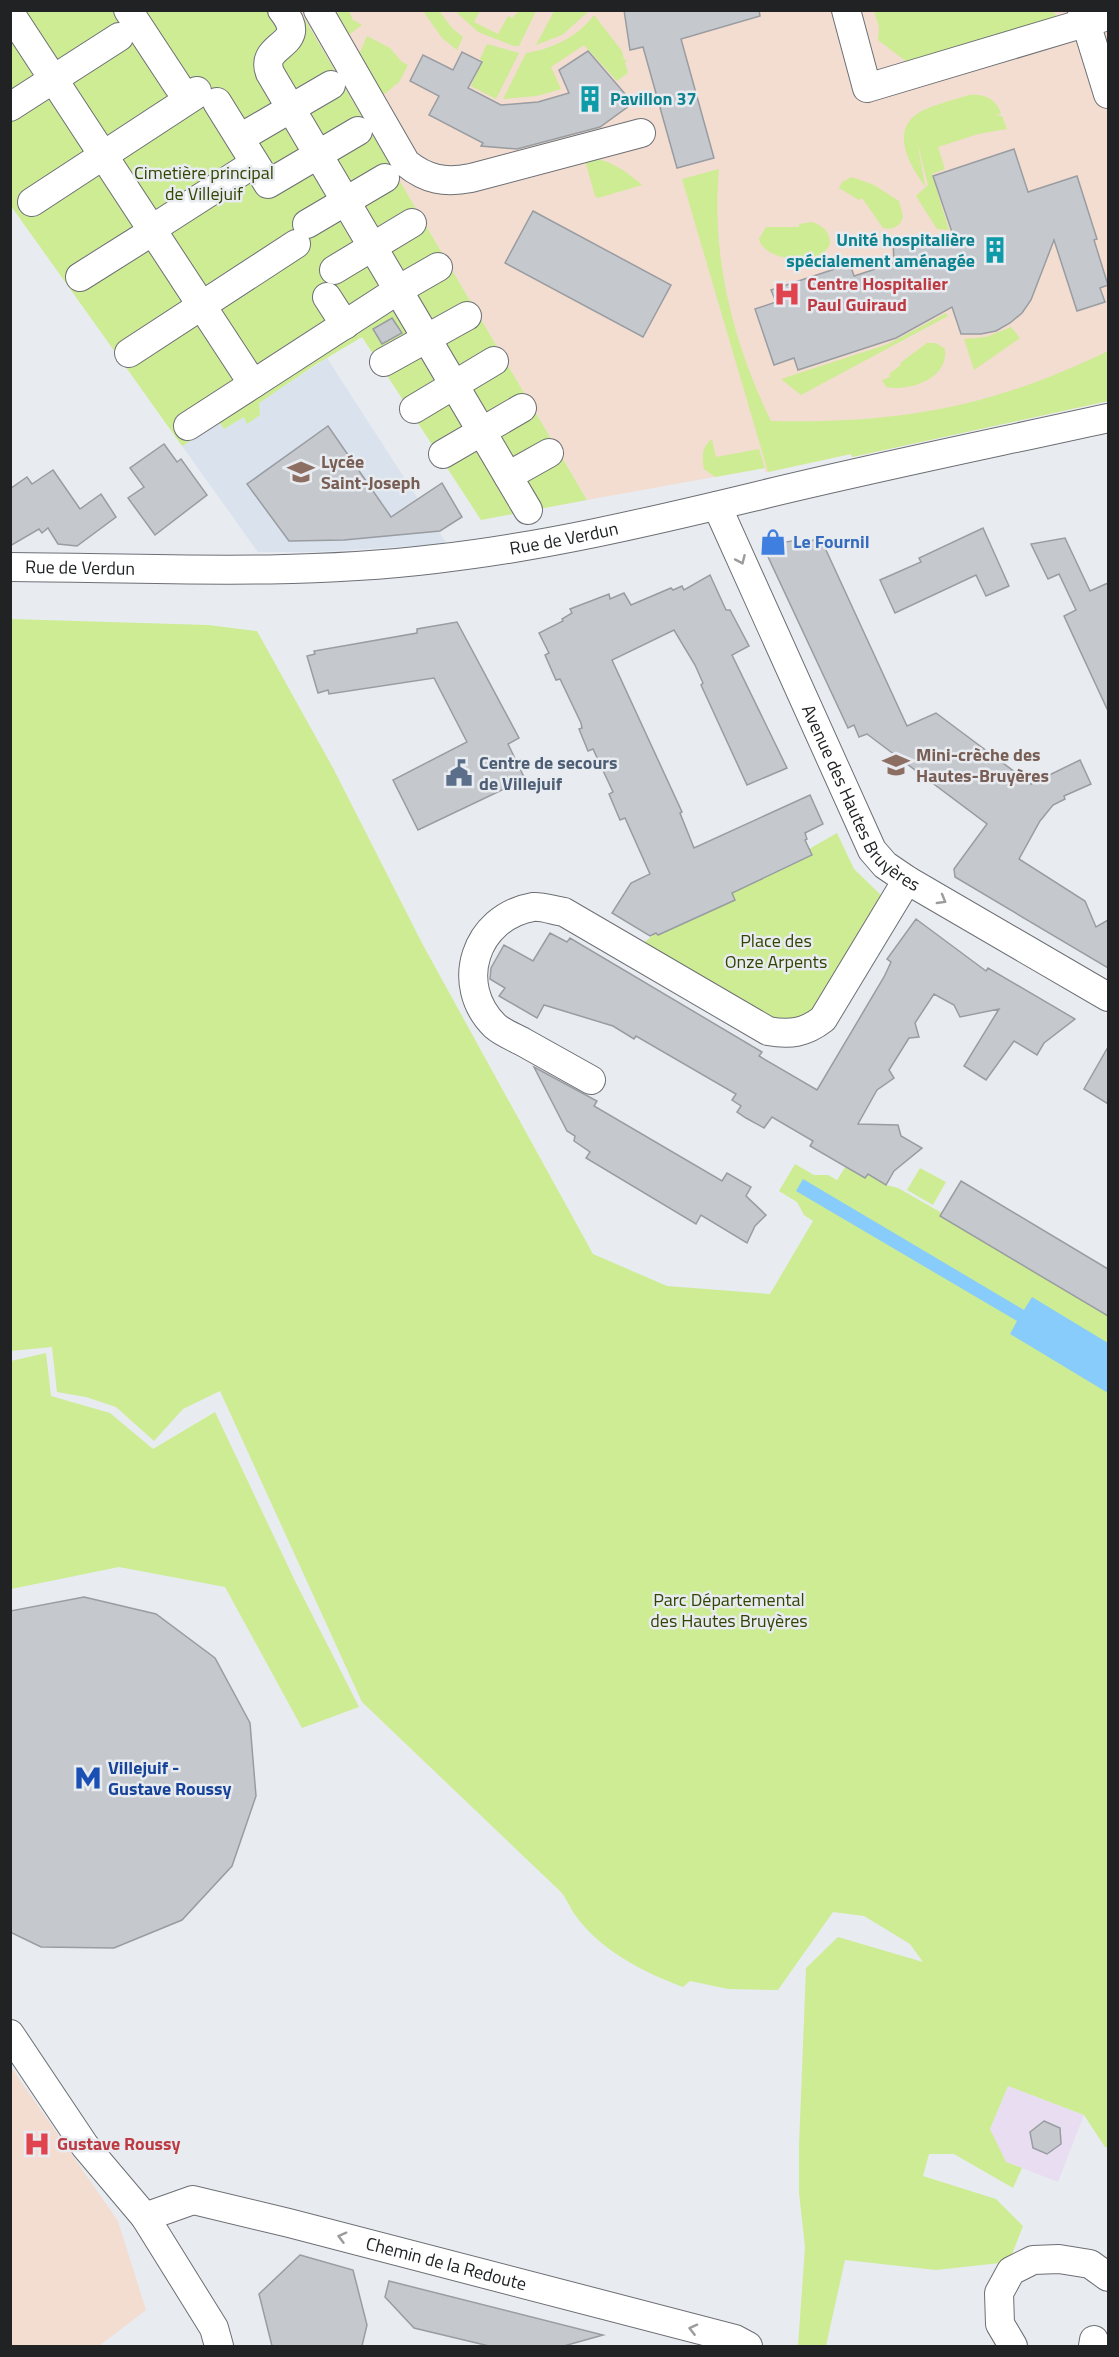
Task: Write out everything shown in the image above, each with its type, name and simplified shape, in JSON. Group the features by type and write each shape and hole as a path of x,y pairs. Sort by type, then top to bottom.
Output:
{"street":[{"path":"282,10 291,27 291,33 287,41 269,55 267,66 528,510"},
{"path":"318,10 406,163 430,178 454,182 642,133"},
{"path":"846,10 867,87 1092,17 1108,94"},
{"path":"10,13 253,384"},
{"path":"10,107 53,79 123,24 197,93 240,138 268,184 358,131"},
{"path":"240,138 331,85"},
{"path":"32,202 197,93"},
{"path":"80,277 247,168"},
{"path":"129,353 202,305 346,201 385,177"},
{"path":"334,270 412,223"},
{"path":"188,426 398,290 438,267"},
{"path":"327,297 345,325"},
{"path":"384,362 467,316"},
{"path":"414,409 494,361"},
{"path":"443,454 522,408"},
{"name":"Rue de Verdun","path":"10,567 305,569 424,560 510,549 717,506 1108,418"},
{"path":"508,476 549,453"},
{"name":"Avenue des Hautes Bruyères","path":"717,506 872,850 885,866 907,880 1108,997"},
{"path":"591,1080 496,1027 482,1009 474,987 474,967 478,950 486,933 502,919 534,907 564,912 768,1031 783,1034 798,1033 812,1028 824,1019 907,880"},
{"path":"10,2034 85,2146 145,2217 214,2328 219,2346"},
{"name":"Chemin de la Redoute","path":"145,2217 193,2200 735,2339 748,2346"},
{"path":"1013,2346 1000,2324 999,2293 1011,2271 1033,2260 1059,2259 1090,2264 1108,2277"}],"shaded area":[{"name":"Centre Hospitalier Paul Guiraud","path":"300,11 1108,11 1108,401 852,457 851,454 768,472 765,472 764,468 587,500"},
{"name":"Lycée Saint-Joseph","path":"327,358 447,544 315,552 258,552 182,446 220,423 224,429 244,417 247,423 260,415 258,403"},
{"name":"Gustave Roussy","path":"11,2067 118,2221 146,2310 99,2346 11,2346"},
{"path":"1008,2086 1084,2115 1058,2182 1006,2162 990,2129"}],"green space":[{"path":"1051,10 1058,17 911,65 878,40 879,27 874,11"},
{"name":"Cimetière principal de Villejuif","path":"10,11 300,11 587,500 481,520 362,337 259,403 260,415 247,424 244,417 224,429 220,423 182,446 11,206"},
{"path":"341,11 349,11 353,20 362,25 346,37 332,16"},
{"path":"423,11 439,11 453,29 463,37 457,50 442,38"},
{"path":"455,11 480,11 474,22 498,34 508,16 512,18 519,11 536,11 519,46 514,46 478,32"},
{"path":"554,11 589,11 562,35 536,45"},
{"path":"594,15 622,51 624,60 627,59 625,63 628,73 617,81 584,45 551,67 561,89 537,96 503,99 526,53 564,41 580,30"},
{"path":"367,36 390,48 402,62 408,65 399,82 381,97 358,57"},
{"path":"487,44 519,53 496,99 471,86"},
{"path":"969,95 985,96 993,101 1001,114 994,115 1002,116 1007,129 978,134 938,147 945,169 932,174 949,230 937,229 916,196 928,185 917,140 925,186 909,159 904,138 906,128 920,112"},
{"path":"584,157 615,166 642,185 598,198 595,196"},
{"path":"719,169 718,235 728,299 746,361 771,421 861,419 944,408 985,399 1025,386 1108,351 1108,401 852,457 851,454 768,472 682,179"},
{"path":"852,177 874,185 899,201 903,217 898,225 890,229 883,228 862,198 859,200 839,188 842,182"},
{"path":"812,222 819,225 829,236 830,244 820,255 804,259 785,258 768,251 759,239 766,227 799,227 799,224"},
{"path":"946,313 948,316 801,395 781,379 888,344"},
{"path":"1011,327 1020,338 974,370 964,339 986,337"},
{"path":"927,343 936,343 945,349 945,359 941,368 926,381 916,385 886,387 882,380 890,377 889,374 901,365 900,363"},
{"path":"712,439 716,457 759,449 765,468 715,477 704,469 703,460 704,449"},
{"name":"Parc Départemental des Hautes Bruyères","path":"11,619 208,625 257,631 333,768 423,945 593,1254 667,1286 770,1294 813,1221 804,1215 797,1202 779,1191 795,1164 814,1175 828,1175 837,1180 846,1166 868,1174 886,1185 898,1188 942,1213 940,1216 1108,1316 1108,2148 1105,2147 1084,2115 1008,2086 990,2129 1006,2162 1022,2168 1013,2188 954,2154 929,2154 923,2176 996,2199 1023,2226 1009,2262 936,2270 845,2260 826,2346 798,2346 805,2247 799,2193 799,2146 806,1968 838,1937 923,1962 910,1944 864,1916 833,1912 778,1990 728,1989 690,1981 683,1987 622,1958 583,1925 561,1892 362,1702 220,1391 183,1409 154,1441 116,1407 86,1397 57,1392 52,1347 11,1351"},
{"name":"Place des Onze Arpents","path":"837,833 854,869 884,898 813,1014 785,1025 642,944 656,933 658,935 735,900 732,893 812,855 809,849"},
{"path":"920,1168 946,1182 933,1205 907,1190"},
{"path":"46,1353 51,1396 110,1413 153,1449 215,1412 295,1581 359,1707 302,1728 225,1587 119,1567 11,1589 11,1361"}],"water":[{"path":"803,1179 1024,1310 1032,1297 1108,1343 1108,1393 1010,1334 1017,1321 796,1191"}],"building":[{"path":"624,10 759,10 760,16 681,39 714,158 677,168 643,47 630,50"},
{"name":"Pavillon 37","path":"588,51 633,103 600,127 517,149 481,146 483,143 429,115 439,96 410,81 423,55 453,70 462,52 482,62 468,88 501,105 538,102 569,93 559,70"},
{"name":"Unité hospitalière spécialement aménagée","path":"1014,149 1028,192 1077,176 1097,239 1094,240 1108,285 1100,288 1105,302 1077,311 1054,240 1031,300 1022,313 996,331 961,334 952,307 896,338 798,370 794,358 774,365 755,309 776,302 771,290 850,264 854,276 894,263 893,240 953,235 933,176"},
{"path":"533,211 671,285 643,337 505,263"},
{"path":"392,318 402,333 382,344 373,329"},
{"path":"328,426 391,517 442,483 462,517 440,531 344,540 289,541 247,484"},
{"path":"164,444 177,462 181,459 207,495 155,535 128,498 144,487 130,468"},
{"path":"53,470 80,509 101,494 116,517 77,546 58,544 48,528 42,533 39,529 10,546 10,489 27,477 32,484"},
{"path":"983,528 1009,586 986,596 976,575 895,613 880,580 921,562 919,558"},
{"path":"820,537 907,726 936,713 1031,784 1080,760 1091,784 1064,796 1065,799 1053,805 1040,821 1019,859 1085,901 1096,927 1108,920 1108,968 955,877 954,869 987,824 867,734 859,737 854,725 848,728 763,546 797,540 800,546"},
{"path":"1065,538 1090,591 1108,583 1108,711 1064,616 1076,610 1059,574 1048,579 1031,544"},
{"path":"710,575 726,610 730,610 749,646 732,655 787,768 747,785 701,685 703,683 695,665 674,630 612,660 682,812 680,813 694,848 810,795 823,824 805,833 807,839 805,840 812,855 732,893 735,900 658,935 656,933 650,936 612,913 631,883 650,874 625,818 620,820 609,794 613,792 593,749 588,751 579,729 582,728 581,723 560,679 556,680 545,655 549,653 539,633 563,621 562,619 572,613 570,609 609,594 610,599 624,593 631,605 671,588 673,590 682,586 684,590"},
{"path":"457,622 519,738 508,744 525,779 418,830 393,780 467,742 434,678 329,694 328,690 318,693 307,656 315,654 314,651 417,633 417,629"},
{"path":"916,919 986,971 988,968 1075,1019 1044,1043 1037,1055 1014,1041 986,1080 964,1066 999,1009 960,1017 954,1005 934,994 915,1023 919,1037 909,1038 889,1070 894,1078 877,1090 858,1124 898,1125 901,1136 922,1148 894,1171 886,1185 868,1174 865,1178 810,1146 813,1141 772,1117 764,1128 746,1118 737,1112 741,1106 732,1100 736,1094 636,1036 634,1039 613,1026 544,1005 537,1018 499,996 505,988 490,979 491,968 504,945 533,961 550,933 567,942 570,938 762,1052 759,1056 817,1090 884,977 891,962 887,959"},
{"path":"1108,1047 1108,1104 1084,1089"},
{"path":"534,1067 597,1101 594,1106 722,1181 727,1173 751,1187 746,1196 766,1215 755,1226 747,1243 701,1215 696,1224 586,1158 590,1152 574,1141 575,1136 567,1131"},
{"path":"961,1181 1108,1269 1108,1316 940,1216"},
{"name":"Villejuif - Gustave Roussy","path":"84,1597 156,1614 215,1658 250,1723 256,1796 232,1866 182,1920 114,1948 41,1947 10,1932 10,1611"},
{"path":"1044,2121 1060,2128 1061,2144 1047,2154 1033,2148 1030,2132"},
{"path":"300,2255 353,2270 367,2325 362,2346 272,2346 259,2294"},
{"path":"389,2281 603,2335 564,2346 489,2346 414,2328 385,2297"}],"place":[{"name":"Pavillon 37","path":"590,99"},
{"name":"Unité hospitalière spécialement aménagée","path":"995,250"},
{"name":"Centre Hospitalier Paul Guiraud","path":"787,294"},
{"name":"Lycée Saint-Joseph","path":"301,472"},
{"name":"Le Fournil","path":"773,542"},
{"name":"Mini-crèche des Hautes-Bruyères","path":"896,765"},
{"name":"Centre de secours de Villejuif","path":"459,773"},
{"name":"Villejuif - Gustave Roussy","path":"88,1778"},
{"name":"Gustave Roussy","path":"37,2144"}]}
